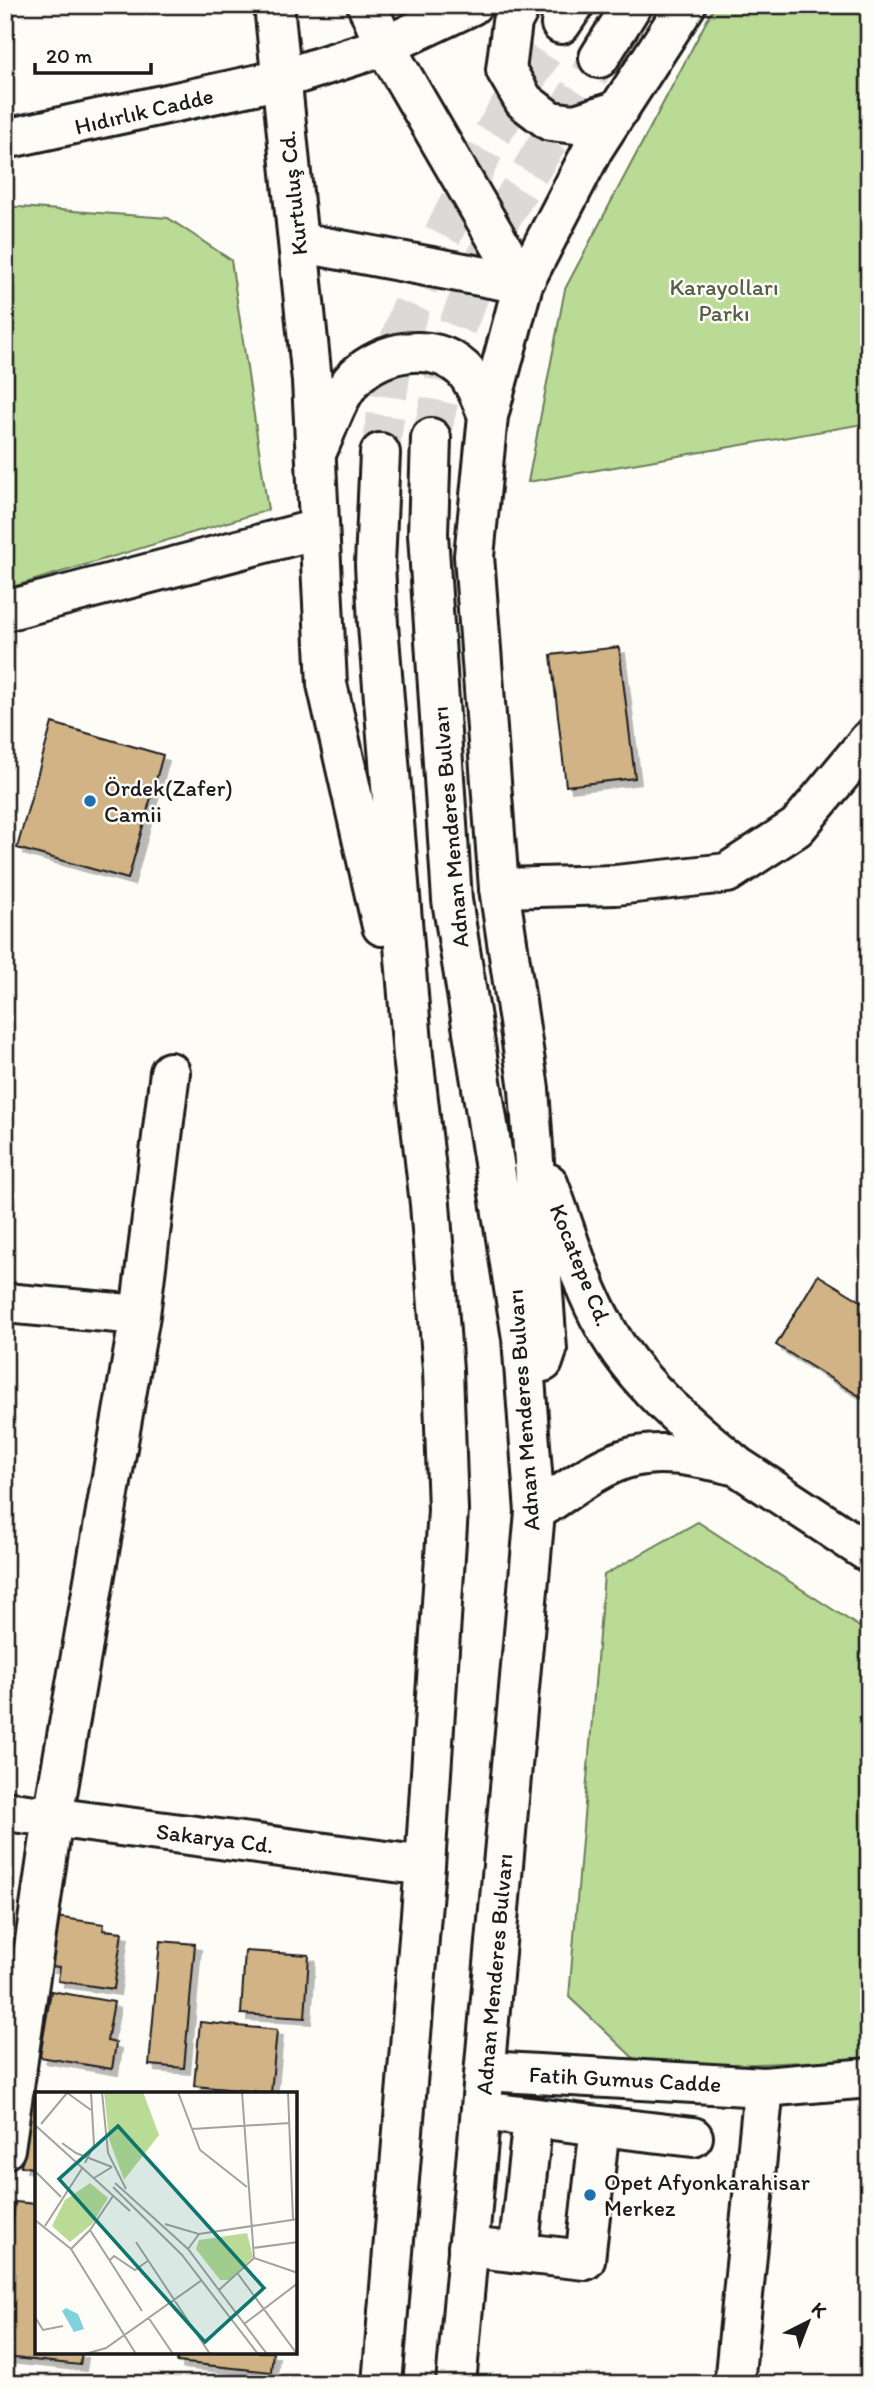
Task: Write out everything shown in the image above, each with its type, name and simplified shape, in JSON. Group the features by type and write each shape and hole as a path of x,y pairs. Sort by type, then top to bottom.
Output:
{"main road":[{"name":"Kurtuluş Cd.","path":"274,5 312,381 327,684 412,1056"},
{"path":"368,5 385,46 523,284"},
{"path":"521,5 512,22 506,70 524,101 550,121 576,124 619,110"},
{"path":"599,58 632,5"},
{"path":"527,1411 548,1350 529,1089 499,888 474,556 488,416 523,284 593,149 686,5"},
{"name":"Hıdırlık Cadde","path":"5,139 282,79 385,46 465,6"},
{"path":"298,242 523,284"},
{"path":"315,457 340,397 356,377 396,353 421,351 444,357 463,370 478,391 488,416"},
{"name":"Adnan Menderes Bulvarı","path":"431,438 428,534 452,900 514,1287 535,1512 456,2384"},
{"path":"380,453 375,564 377,625 412,1056 430,1204 443,1370 448,1510 425,1866 382,2384"},
{"path":"5,611 318,530"},
{"path":"499,888 616,885 727,873 797,827 869,740"},
{"path":"5,2149 52,1817 140,1315 170,1072"},
{"name":"Kocatepe Cd.","path":"532,1141 604,1327 629,1364 680,1418 737,1466 869,1553"},
{"path":"5,1303 140,1315"},
{"name":"Kocatepe Cd.","path":"535,1512 595,1471 617,1460 642,1453 689,1454 737,1466"},
{"name":"Sakarya Cd.","path":"5,1811 425,1866"},
{"name":"Fatih Gumus Cadde","path":"485,2071 764,2087 869,2078"},
{"path":"734,2384 764,2087"},
{"path":"482,2111 693,2137"},
{"path":"518,2253 533,2118"},
{"path":"468,2248 585,2260 600,2126"}],"green space":[{"name":"Karayolları Parkı","path":"715,5 869,5 869,423 528,482 565,289"},
{"path":"5,206 168,218 231,260 268,510 5,589"},
{"path":"698,1522 869,1633 869,2059 645,2069 569,1997 604,1575"}],"building":[{"path":"619,647 635,778 566,786 551,655"},
{"name":"Ördek(Zafer) Camii","path":"52,723 163,755 128,879 17,848"},
{"path":"818,1275 869,1306 866,1400 776,1345"},
{"path":"56,1917 104,1924 103,1930 122,1932 114,1989 58,1981 60,1967 49,1966"},
{"path":"160,1941 195,1944 184,2068 149,2065"},
{"path":"245,1951 309,1955 305,2018 241,2014"},
{"path":"51,1991 114,2002 107,2041 116,2043 112,2069 40,2057"},
{"path":"200,2022 277,2030 271,2092 194,2086"},
{"path":"32,2091 38,2092 35,2092 35,2169 21,2166"},
{"path":"15,2202 35,2204 35,2354 82,2354 80,2365 5,2357 5,2292"},
{"path":"178,2354 273,2354 271,2372 177,2362"}],"tunnel":[{"path":"380,453 394,354 422,277 493,133 561,24"},
{"path":"431,438 455,331 502,218 599,58"}],"place":[{"name":"Ördek(Zafer) Camii","path":"90,801"},
{"name":"Opet Afyonkarahisar Merkez","path":"590,2195"}]}
